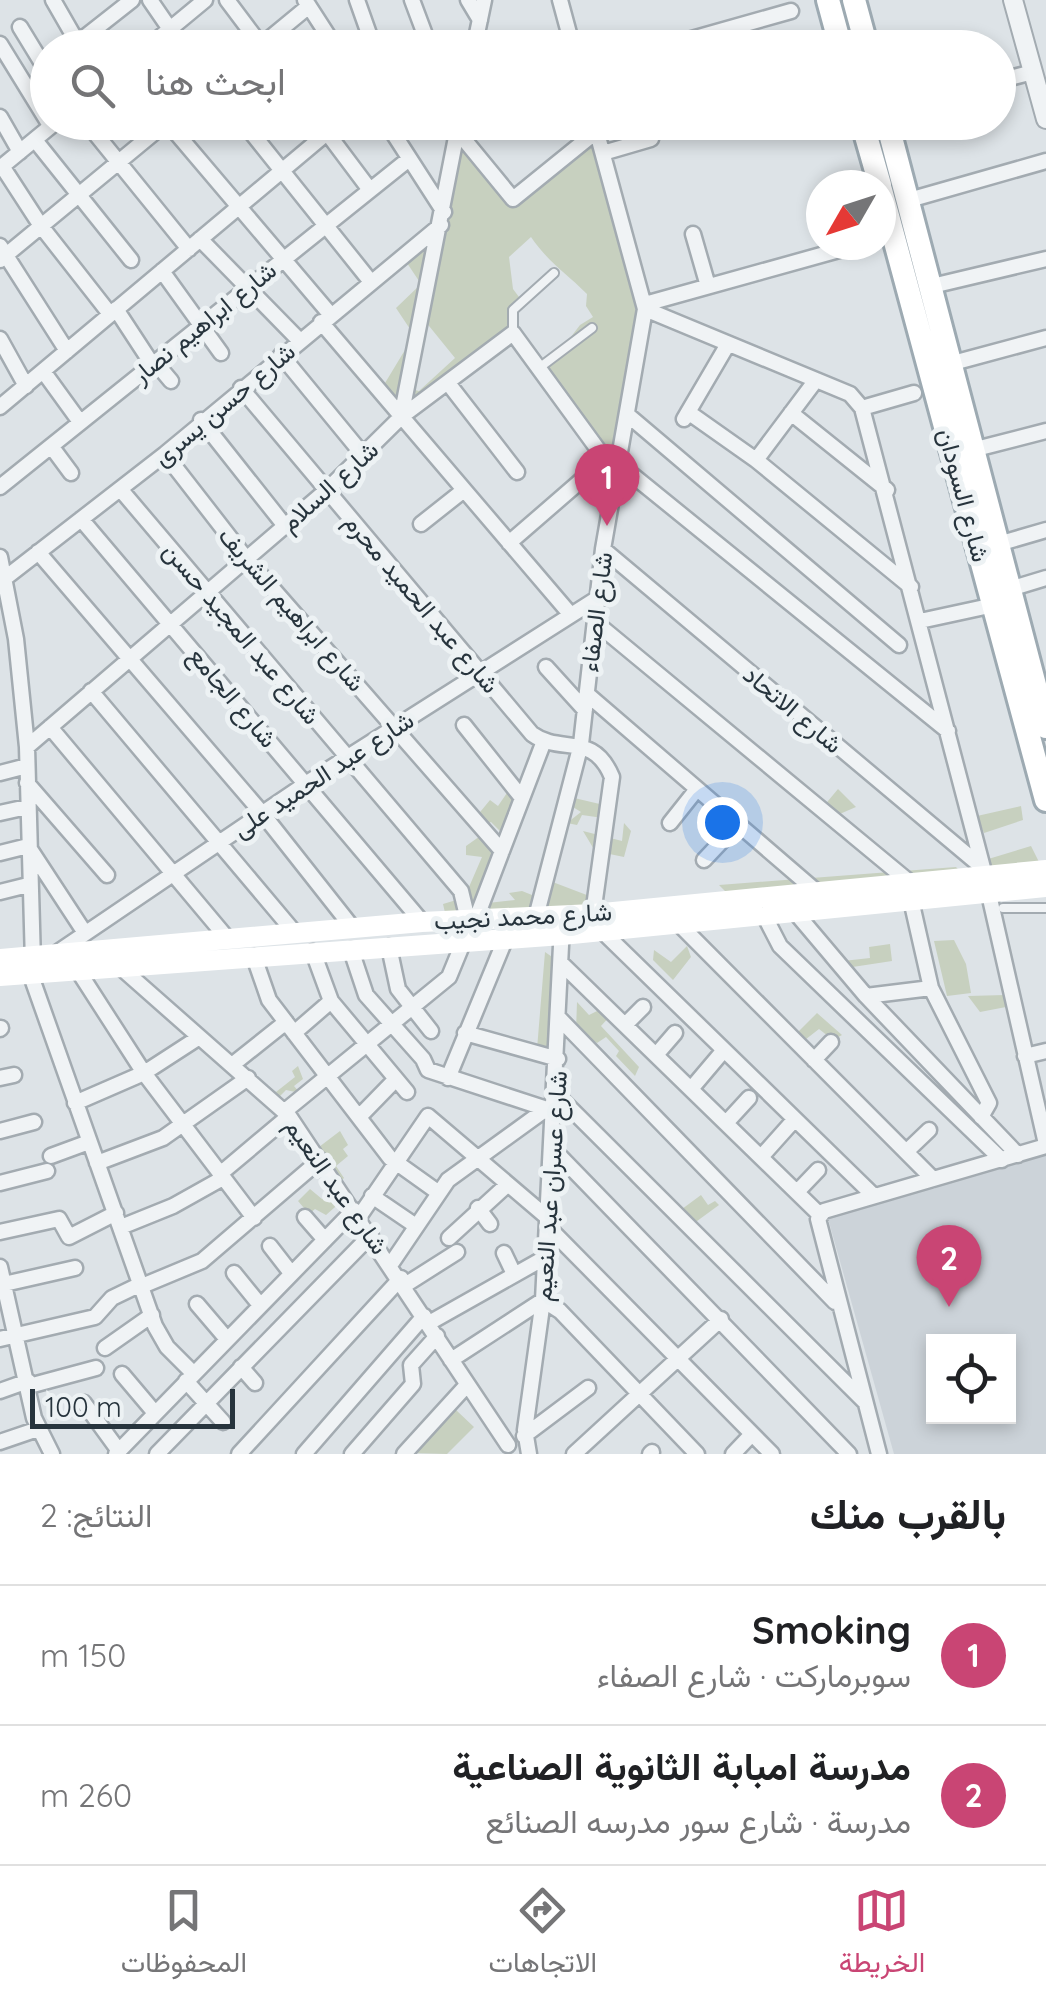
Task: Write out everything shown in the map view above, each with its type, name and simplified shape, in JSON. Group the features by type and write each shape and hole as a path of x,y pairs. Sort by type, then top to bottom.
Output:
{"main road":[{"path":"828,0 836,30"},
{"path":"854,0 862,30"},
{"name":"شارع السودان","path":"867,140 875,170"},
{"name":"شارع السودان","path":"892,140 908,200 897,234 1002,597 1046,726"},
{"name":"شارع السودان","path":"897,234 932,286 972,450 988,547"},
{"name":"شارع السودان","path":"1002,597 1046,800"},
{"name":"شارع محمد نجيب","path":"0,959 78,970 505,940 562,925 678,924 795,912 1046,870"},
{"name":"شارع محمد نجيب","path":"985,880 1021,899 1046,887"},
{"name":"شارع محمد نجيب","path":"598,923 816,892 912,893"},
{"name":"شارع محمد نجيب","path":"0,976 37,964 227,938 536,916 562,925"}],"street":[{"path":"96,30 132,0"},
{"path":"150,0 168,30 205,0"},
{"path":"227,0 249,30"},
{"path":"357,0 368,30"},
{"path":"412,0 423,30"},
{"path":"468,0 480,20"},
{"path":"478,30 484,0"},
{"path":"560,0 568,30"},
{"path":"1013,0 1046,119"},
{"path":"54,1 69,30"},
{"path":"279,30 307,3 324,30"},
{"path":"723,30 792,10"},
{"path":"20,27 30,42"},
{"path":"0,44 30,93"},
{"path":"1016,76 1033,72"},
{"path":"24,84 30,79"},
{"path":"0,118 20,152"},
{"path":"131,260 34,140 1,167 41,226 171,381"},
{"path":"101,140 195,244 299,340"},
{"path":"68,351 2,253 145,140"},
{"path":"182,140 283,260 401,417 570,614"},
{"path":"257,140 371,282"},
{"path":"0,407 282,171 312,140"},
{"path":"333,140 370,190"},
{"path":"398,140 443,218"},
{"path":"401,417 456,140"},
{"path":"468,140 513,199 581,140"},
{"path":"600,140 645,307"},
{"path":"603,153 651,140"},
{"name":"شارع ابراهيم نصار","path":"0,487 410,159"},
{"path":"908,200 1046,161"},
{"name":"شارع حسن يسرى","path":"4,580 121,490 443,218"},
{"path":"694,234 708,286"},
{"path":"932,286 1046,258"},
{"path":"645,307 806,259"},
{"path":"162,271 221,354"},
{"path":"645,307 850,394 862,408 949,732 1025,1056 1040,1094 1046,1145 820,1214"},
{"name":"شارع الصفاء","path":"536,916 580,744 614,462 630,416 645,307"},
{"path":"512,334 595,448 949,732"},
{"name":"شارع السلام","path":"27,746 328,489 401,417 512,334"},
{"path":"953,363 1046,338"},
{"path":"0,339 26,386"},
{"path":"728,344 686,416 756,460 912,588"},
{"path":"281,355 364,456"},
{"path":"43,371 80,422"},
{"path":"756,460 816,380"},
{"path":"448,383 517,472"},
{"name":"شارع عبد الحميد محرم","path":"241,388 532,734 544,741"},
{"path":"862,408 914,394"},
{"path":"791,413 887,490"},
{"path":"630,416 899,645"},
{"path":"201,420 285,526"},
{"path":"972,450 1046,431"},
{"path":"51,446 70,472"},
{"name":"شارع ابراهيم الشريف","path":"164,454 245,557 502,851"},
{"path":"509,543 614,462"},
{"name":"شارع عبد المجيد حسن","path":"121,490 461,891 472,919"},
{"path":"422,524 464,490"},
{"name":"شارع الجامع","path":"81,519 422,922"},
{"path":"988,547 1046,530"},
{"name":"شارع الاتحاد","path":"603,549 985,880"},
{"path":"38,552 262,813 352,927"},
{"path":"0,557 16,639 27,746 28,885 37,964 74,1104 152,1315 167,1348 223,1422"},
{"path":"920,621 1002,597 1046,578"},
{"name":"شارع عبد الحميد على","path":"37,964 306,783 598,598"},
{"path":"595,622 912,893 931,988 989,1102 981,1117"},
{"path":"0,649 16,639"},
{"path":"546,667 816,892"},
{"path":"92,691 294,932"},
{"path":"464,725 522,798"},
{"path":"50,727 227,938"},
{"path":"472,919 544,741 580,744 607,767 612,777 598,923 874,1196"},
{"path":"0,773 27,766"},
{"path":"27,783 107,875"},
{"path":"670,824 697,789"},
{"path":"0,812 28,807"},
{"path":"704,860 738,824"},
{"path":"0,854 28,846"},
{"path":"28,846 85,933"},
{"path":"0,892 28,885"},
{"path":"795,912 866,996 981,1117 1010,1158"},
{"path":"764,915 780,946 1010,1158"},
{"path":"678,924 933,1179"},
{"name":"شارع عسران عبد النعيم","path":"530,1454 524,1433 544,1300 554,1150 551,1110 557,1094 562,925"},
{"path":"448,1078 505,940"},
{"path":"0,1232 57,1219 69,1237 174,1206 221,1176 454,971 463,943"},
{"path":"390,948 394,978 431,1031"},
{"path":"351,950 366,995 428,1070 551,1110"},
{"path":"313,952 331,1000 407,1092"},
{"path":"254,957 266,994 394,1162 439,1193"},
{"path":"561,962 820,1214"},
{"name":"شارع عبد النعيم","path":"119,966 287,1114 403,1282 503,1449"},
{"path":"78,970 144,1074 254,1218"},
{"path":"866,996 931,988"},
{"path":"232,1065 331,1000"},
{"path":"626,1025 643,1008"},
{"path":"559,1018 839,1306"},
{"path":"465,1033 558,1059"},
{"path":"656,1055 675,1034"},
{"path":"74,1104 144,1074 198,1038"},
{"path":"814,1060 831,1042"},
{"path":"691,1089 724,1050"},
{"path":"1025,1056 1046,1051"},
{"path":"97,1163 142,1148 184,1127 248,1078"},
{"path":"360,1117 396,1079"},
{"path":"557,1094 866,1402"},
{"path":"726,1123 748,1098"},
{"path":"391,1264 439,1193 478,1158 551,1110"},
{"path":"84,1403 118,1452 324,1240 357,1214 422,1122 430,1117 548,1223 772,1454"},
{"path":"761,1157 796,1120"},
{"path":"0,1131 34,1122"},
{"path":"906,1152 929,1130"},
{"path":"0,1183 49,1164 89,1142"},
{"path":"554,1150 849,1454"},
{"path":"0,1338 95,1317 112,1298 202,1261 320,1160"},
{"path":"797,1192 818,1170"},
{"path":"240,1454 403,1282 453,1245 478,1208 508,1184"},
{"path":"372,1196 416,1226"},
{"path":"478,1208 490,1224"},
{"path":"820,1214 817,1224 879,1454"},
{"path":"305,1217 324,1240"},
{"path":"164,1451 206,1402 371,1235"},
{"path":"270,1246 291,1273"},
{"path":"504,1253 514,1274"},
{"path":"304,1454 430,1325 546,1257"},
{"path":"0,1266 38,1428 52,1454"},
{"path":"2,1284 76,1268"},
{"path":"234,1273 260,1304"},
{"path":"451,1360 544,1300 643,1394 698,1454"},
{"path":"197,1304 226,1338"},
{"path":"106,1348 152,1315"},
{"path":"574,1454 722,1319"},
{"path":"352,1454 413,1384 411,1365 430,1325"},
{"path":"242,1367 255,1382"},
{"path":"0,1391 96,1368"},
{"path":"122,1374 155,1413"},
{"path":"404,1454 466,1386"},
{"path":"503,1449 588,1388"},
{"path":"3,1454 0,1443 38,1428"},
{"path":"733,1454 752,1434"}],"lane":[{"path":"512,334 513,310 554,273"},
{"path":"539,368 592,328"},
{"path":"1003,908 1021,899 1046,908"}],"shaded area":[{"path":"1046,1154 1046,1454 894,1454 827,1215"}],"green space":[{"path":"593,140 599,140 645,304 618,460 595,448 548,367 580,325 593,317 586,306 587,294 531,237 509,257 513,289 522,301 511,314 513,327 408,415 411,389 419,391 455,358 425,321 460,142 512,202"},
{"path":"437,232 399,410 382,388 414,335 396,308 421,284 405,260"},
{"path":"838,789 856,807 835,816 823,807"},
{"path":"509,790 517,800 503,834 491,822 483,826 476,817 490,800 498,806"},
{"path":"570,797 604,805 603,818 582,815 577,825 567,823 581,812 568,804"},
{"path":"1021,806 1023,820 984,833 977,816"},
{"path":"624,823 631,831 624,857 595,851 583,831 622,841"},
{"path":"483,834 498,852 474,915 446,917 443,904 463,898 457,882 469,887 482,857 466,855 466,846"},
{"path":"1031,846 1041,866 987,874 985,860"},
{"path":"956,867 966,878 730,896 719,885"},
{"path":"550,881 592,897 590,910 540,912"},
{"path":"522,891 537,897 534,913 483,914 488,903 515,900 509,893"},
{"path":"954,940 966,964 971,993 947,996 934,941"},
{"path":"890,944 892,961 846,968 843,961 870,958 869,947"},
{"path":"687,946 691,957 673,980 653,960 654,950 671,962"},
{"path":"545,952 558,961 555,1053 537,1049"},
{"path":"1005,995 1006,1007 980,1012 968,996"},
{"path":"577,1002 589,1015 603,1008 611,1015 601,1026 639,1067 635,1076 616,1056 619,1051 606,1037 597,1043 576,1031"},
{"path":"817,1013 842,1035 833,1040 819,1029 801,1043 794,1036"},
{"path":"298,1066 303,1079 294,1086 300,1093 286,1090 280,1096 319,1147 340,1131 348,1145 343,1149 348,1156 336,1166 344,1178 337,1184 249,1081 256,1077 276,1092 295,1077 292,1071"},
{"path":"310,1189 322,1199 336,1190 343,1200 326,1215 315,1209 309,1214 298,1201"},
{"path":"701,1195 708,1205 715,1201 719,1205 693,1224 678,1212"},
{"path":"456,1410 474,1427 447,1454 410,1453"}],"place":[{"name":"Smoking","path":"607,526"},
{"name":"مدرسة امبابة الثانوية الصناعية","path":"949,1307"}]}
